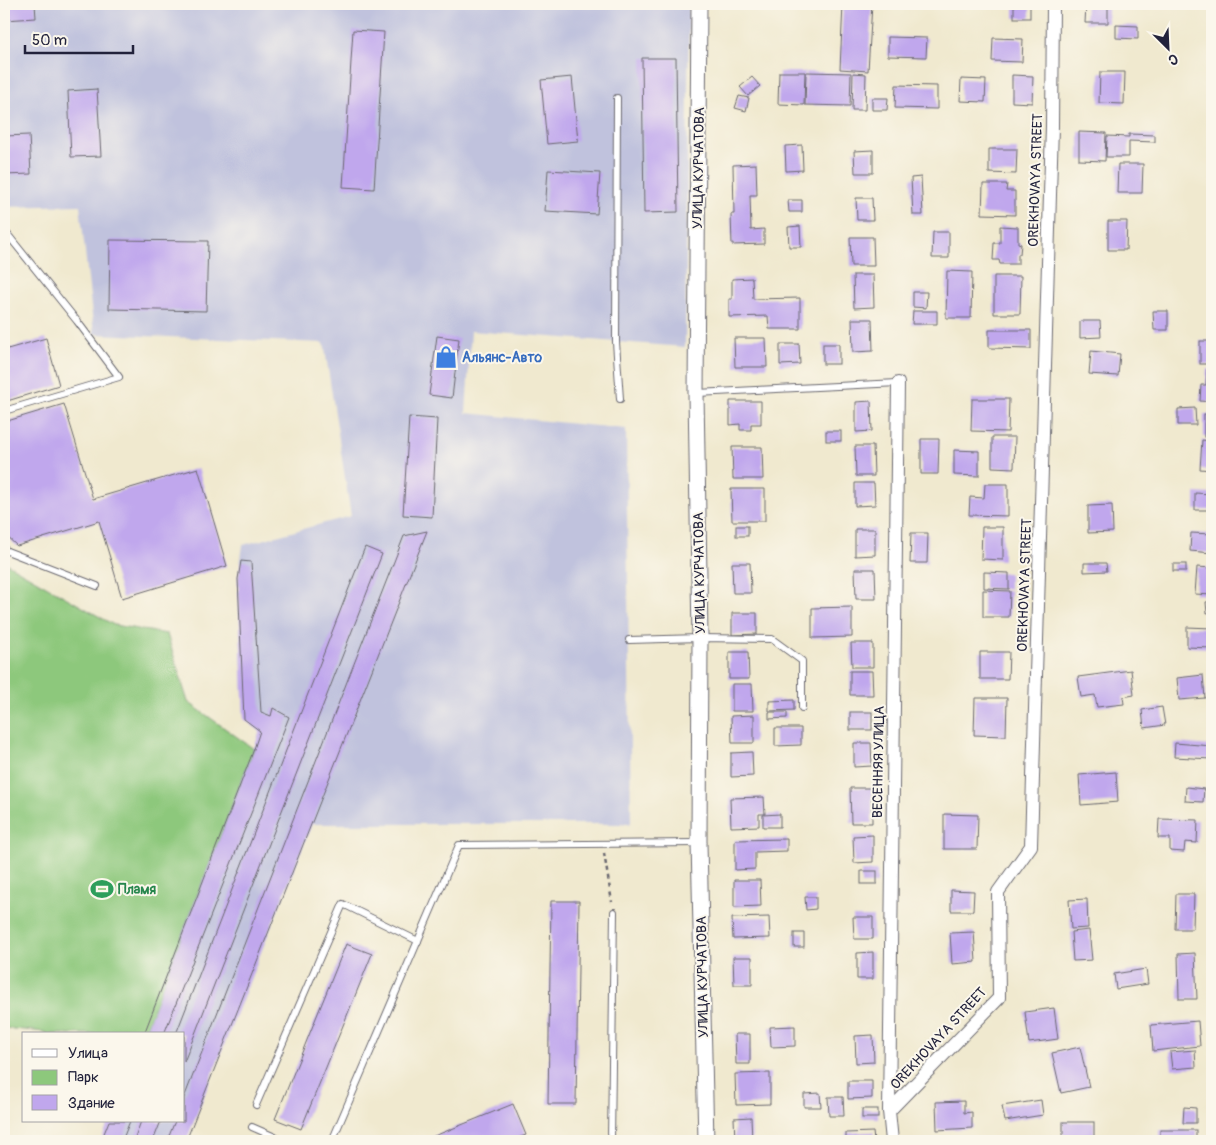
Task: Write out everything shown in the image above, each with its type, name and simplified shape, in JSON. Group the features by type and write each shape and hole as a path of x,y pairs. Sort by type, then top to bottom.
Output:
{"street":[{"name":"УЛИЦА КУРЧАТОВА","path":"699,4 696,393 700,638 700,843 706,1141"},
{"name":"OREKHOVAYA STREET","path":"889,1111 999,998 998,892 1031,846 1054,4"},
{"name":"ВЕСЕННЯЯ УЛИЦА","path":"892,1141 889,1111 898,383"}],"lane":[{"path":"617,98 616,342 620,399"},
{"path":"4,230 119,377 4,411"},
{"path":"696,393 898,383"},
{"path":"4,548 97,586"},
{"path":"629,640 700,638 772,639 802,661 802,708"},
{"path":"332,1141 459,846 700,843"},
{"path":"256,1105 343,904 418,941"},
{"path":"610,1141 614,912"},
{"path":"252,1127 284,1141"}],"path":[{"path":"603,844 614,912"}],"shaded area":[{"path":"4,4 689,4 685,347 471,331 466,413 626,429 631,824 312,824 186,1141 101,1141 109,1122 185,1122 185,1032 145,1032 260,731 244,719 238,579 243,545 351,516 324,343 94,334 80,205 4,207"}],"green space":[{"name":"Пламя","path":"4,562 114,625 167,634 188,702 254,749 145,1032 44,1032 4,1028"}],"building":[{"path":"4,4 35,4 36,18 4,20"},
{"path":"843,4 872,4 868,71 840,69"},
{"path":"1014,4 1030,4 1030,18 1014,18"},
{"path":"1086,4 1108,4 1108,23 1085,23"},
{"path":"1116,25 1138,26 1138,39 1116,38"},
{"path":"353,30 384,32 374,189 343,187"},
{"path":"888,37 927,38 926,57 888,56"},
{"path":"993,38 1023,39 1022,62 992,61"},
{"path":"642,58 676,58 678,212 644,213"},
{"path":"779,72 805,72 804,105 778,104"},
{"path":"806,72 851,73 850,106 805,105"},
{"path":"1100,72 1125,72 1124,104 1099,103"},
{"path":"853,73 866,74 865,110 852,110"},
{"path":"1012,75 1033,76 1032,103 1012,102"},
{"path":"572,77 578,141 547,144 541,80"},
{"path":"752,77 760,86 748,96 740,87"},
{"path":"961,79 986,80 985,102 960,101"},
{"path":"896,85 937,86 937,109 895,108"},
{"path":"97,89 101,156 71,157 68,91"},
{"path":"739,96 749,98 746,111 735,108"},
{"path":"872,98 888,98 887,110 872,110"},
{"path":"1079,132 1106,133 1105,161 1079,160"},
{"path":"1129,134 1155,135 1155,142 1129,141 1129,157 1106,157 1107,136 1129,137"},
{"path":"29,135 31,174 4,175 4,136"},
{"path":"802,145 803,170 786,171 785,146"},
{"path":"989,149 1017,149 1016,174 989,173"},
{"path":"873,150 873,173 855,173 854,151"},
{"path":"756,164 757,195 750,195 751,230 764,229 764,244 732,245 731,214 734,214 733,165"},
{"path":"1118,164 1143,164 1142,193 1117,193"},
{"path":"548,170 600,173 597,214 545,211"},
{"path":"921,177 923,215 913,215 911,178"},
{"path":"983,184 1007,184 1006,191 1015,191 1015,215 982,214"},
{"path":"856,198 872,198 873,220 857,220"},
{"path":"788,200 802,200 802,212 789,212"},
{"path":"1108,221 1127,221 1126,250 1108,250"},
{"path":"800,226 801,247 789,247 788,227"},
{"path":"1000,226 1018,227 1018,243 1021,244 1018,264 1000,264 999,260 993,260 994,243 1000,243"},
{"path":"933,232 949,232 949,258 932,258"},
{"path":"850,237 873,237 874,266 851,266"},
{"path":"110,240 208,241 206,311 109,309"},
{"path":"947,271 972,272 971,318 946,318"},
{"path":"853,275 873,275 874,307 854,308"},
{"path":"994,276 1021,276 1020,314 994,314"},
{"path":"752,278 753,299 800,298 800,329 769,329 768,316 729,317 729,299 732,299 732,279"},
{"path":"913,292 927,292 926,308 913,307"},
{"path":"913,311 937,311 937,324 912,324"},
{"path":"1153,311 1168,311 1168,330 1154,330"},
{"path":"852,319 872,319 873,351 853,352"},
{"path":"1080,321 1100,321 1101,337 1080,338"},
{"path":"989,330 1031,330 1031,349 989,348"},
{"name":"Альянс-Авто","path":"437,336 459,339 452,398 429,395"},
{"path":"46,338 59,385 4,402 4,350"},
{"path":"734,338 766,338 767,367 735,367"},
{"path":"1200,341 1212,341 1212,364 1200,364"},
{"path":"780,344 799,344 800,364 780,365"},
{"path":"823,344 839,344 839,364 823,364"},
{"path":"1091,351 1120,354 1118,376 1089,374"},
{"path":"1207,369 1212,370 1212,402 1200,401 1201,385 1206,385"},
{"path":"972,399 1009,399 1008,432 971,431"},
{"path":"730,401 761,401 761,424 751,424 751,430 740,430 740,424 730,425"},
{"path":"871,401 872,431 856,432 856,402"},
{"path":"64,404 93,499 198,468 227,566 122,598 99,521 17,546 4,534 4,422"},
{"path":"1195,408 1196,425 1178,425 1178,409"},
{"path":"1204,414 1212,414 1212,437 1204,437"},
{"path":"409,417 437,419 432,517 403,515"},
{"path":"826,431 841,431 841,441 826,441"},
{"path":"992,437 1015,437 1014,468 992,467"},
{"path":"921,439 939,439 938,474 921,474"},
{"path":"1202,440 1212,441 1212,470 1200,469"},
{"path":"855,446 873,446 874,476 856,476"},
{"path":"732,447 762,447 763,479 733,479"},
{"path":"954,450 979,451 979,476 954,475"},
{"path":"855,483 874,483 875,505 855,506"},
{"path":"985,484 1008,484 1008,516 969,515 970,497 984,498"},
{"path":"731,489 765,489 765,521 732,521"},
{"path":"1195,493 1212,494 1212,510 1195,510"},
{"path":"1112,505 1113,532 1088,533 1088,506"},
{"path":"736,526 748,526 748,536 736,536"},
{"path":"982,527 1003,527 1003,560 981,559"},
{"path":"855,529 875,529 875,555 855,556"},
{"path":"427,531 186,1141 167,1141 175,1122 185,1122 185,1095 404,536"},
{"path":"911,533 928,533 927,563 910,563"},
{"path":"1191,533 1212,534 1212,553 1190,551"},
{"path":"365,547 382,554 185,1059 185,1032 177,1032"},
{"path":"241,561 251,562 261,712 271,716 273,708 289,717 165,1032 145,1032 260,731 244,719 238,579"},
{"path":"732,563 750,563 751,593 733,593"},
{"path":"1084,563 1106,563 1107,571 1084,572"},
{"path":"1173,564 1186,564 1186,571 1173,571"},
{"path":"1197,567 1212,568 1212,595 1195,594"},
{"path":"855,569 875,569 876,599 856,599"},
{"path":"984,572 1009,573 1009,589 984,588"},
{"path":"983,590 1010,591 1009,617 983,617"},
{"path":"1212,601 1212,612 1207,613 1206,602"},
{"path":"852,607 852,637 812,638 812,608"},
{"path":"732,613 757,613 757,634 732,635"},
{"path":"1187,627 1212,628 1211,648 1187,647"},
{"path":"851,643 873,643 873,667 852,667"},
{"path":"729,652 748,652 749,679 729,679"},
{"path":"980,652 1009,652 1008,679 980,679"},
{"path":"1131,670 1134,695 1123,697 1124,704 1097,707 1095,695 1081,697 1078,677"},
{"path":"850,671 872,671 873,695 850,695"},
{"path":"1203,675 1205,698 1179,700 1177,678"},
{"path":"732,684 752,684 753,711 732,711"},
{"path":"975,698 1007,698 1006,736 974,735"},
{"path":"794,700 794,710 769,711 769,701"},
{"path":"1162,707 1165,725 1144,728 1142,710"},
{"path":"769,712 787,712 787,718 769,719"},
{"path":"850,712 872,712 872,730 850,730"},
{"path":"754,715 754,743 732,743 731,716"},
{"path":"775,728 801,728 801,745 775,746"},
{"path":"854,743 871,743 872,766 854,767"},
{"path":"1175,743 1212,746 1211,759 1174,757"},
{"path":"752,752 753,776 731,777 731,753"},
{"path":"1116,772 1118,802 1081,805 1079,775"},
{"path":"1186,787 1204,789 1203,802 1185,801"},
{"path":"850,788 872,788 872,823 851,823"},
{"path":"764,797 765,814 759,814 759,826 731,827 730,798"},
{"path":"780,814 780,827 763,827 763,815"},
{"path":"944,814 978,815 977,849 944,849"},
{"path":"1159,819 1198,820 1197,843 1185,842 1184,852 1170,851 1170,838 1158,838"},
{"path":"873,835 873,862 854,863 853,836"},
{"path":"787,839 787,851 755,852 755,869 735,870 735,840"},
{"path":"861,871 877,871 877,884 861,884"},
{"path":"734,880 760,880 761,906 734,907"},
{"path":"951,890 974,891 973,911 951,911"},
{"path":"1176,894 1194,894 1193,929 1175,929"},
{"path":"805,897 816,897 816,909 806,910"},
{"path":"1087,899 1088,928 1071,929 1069,900"},
{"path":"551,901 579,901 576,1104 548,1104"},
{"path":"769,917 770,938 733,939 732,918"},
{"path":"853,917 873,917 873,939 854,939"},
{"path":"1089,930 1092,960 1073,961 1071,932"},
{"path":"974,932 976,962 952,964 950,933"},
{"path":"794,933 804,933 804,947 794,947"},
{"path":"346,944 372,954 301,1129 275,1119"},
{"path":"873,952 873,979 857,979 857,953"},
{"path":"1195,953 1197,999 1179,999 1178,954"},
{"path":"733,957 752,957 752,985 734,985"},
{"path":"1146,969 1148,984 1116,989 1114,974"},
{"path":"1054,1008 1058,1039 1029,1043 1025,1012"},
{"path":"1198,1021 1200,1046 1153,1051 1151,1025"},
{"path":"795,1026 795,1046 771,1047 770,1027"},
{"path":"735,1034 750,1034 750,1064 736,1064"},
{"path":"873,1035 874,1062 856,1063 855,1036"},
{"path":"1080,1047 1089,1087 1061,1093 1052,1053"},
{"path":"1195,1050 1196,1067 1172,1069 1170,1052"},
{"path":"770,1073 770,1104 736,1105 735,1074"},
{"path":"848,1081 872,1081 872,1098 848,1099"},
{"path":"820,1093 821,1107 804,1107 804,1094"},
{"path":"828,1097 843,1097 844,1116 829,1116"},
{"path":"1041,1100 1043,1115 1005,1121 1002,1106"},
{"path":"964,1101 964,1113 972,1112 972,1128 937,1130 936,1102"},
{"path":"513,1104 526,1135 510,1141 422,1141"},
{"path":"1184,1107 1196,1108 1196,1123 1183,1123"},
{"path":"862,1109 878,1109 878,1118 862,1118"},
{"path":"751,1117 752,1141 735,1141 734,1118"},
{"path":"109,1122 130,1122 122,1141 101,1141"},
{"path":"141,1122 161,1122 153,1141 134,1141"},
{"path":"1063,1122 1094,1122 1094,1141 1063,1141"},
{"path":"1160,1130 1196,1130 1196,1141 1160,1141"},
{"path":"873,1132 874,1141 846,1141 846,1133"}],"place":[{"name":"Альянс-Авто","path":"446,357"},
{"name":"Пламя","path":"102,889"}]}
